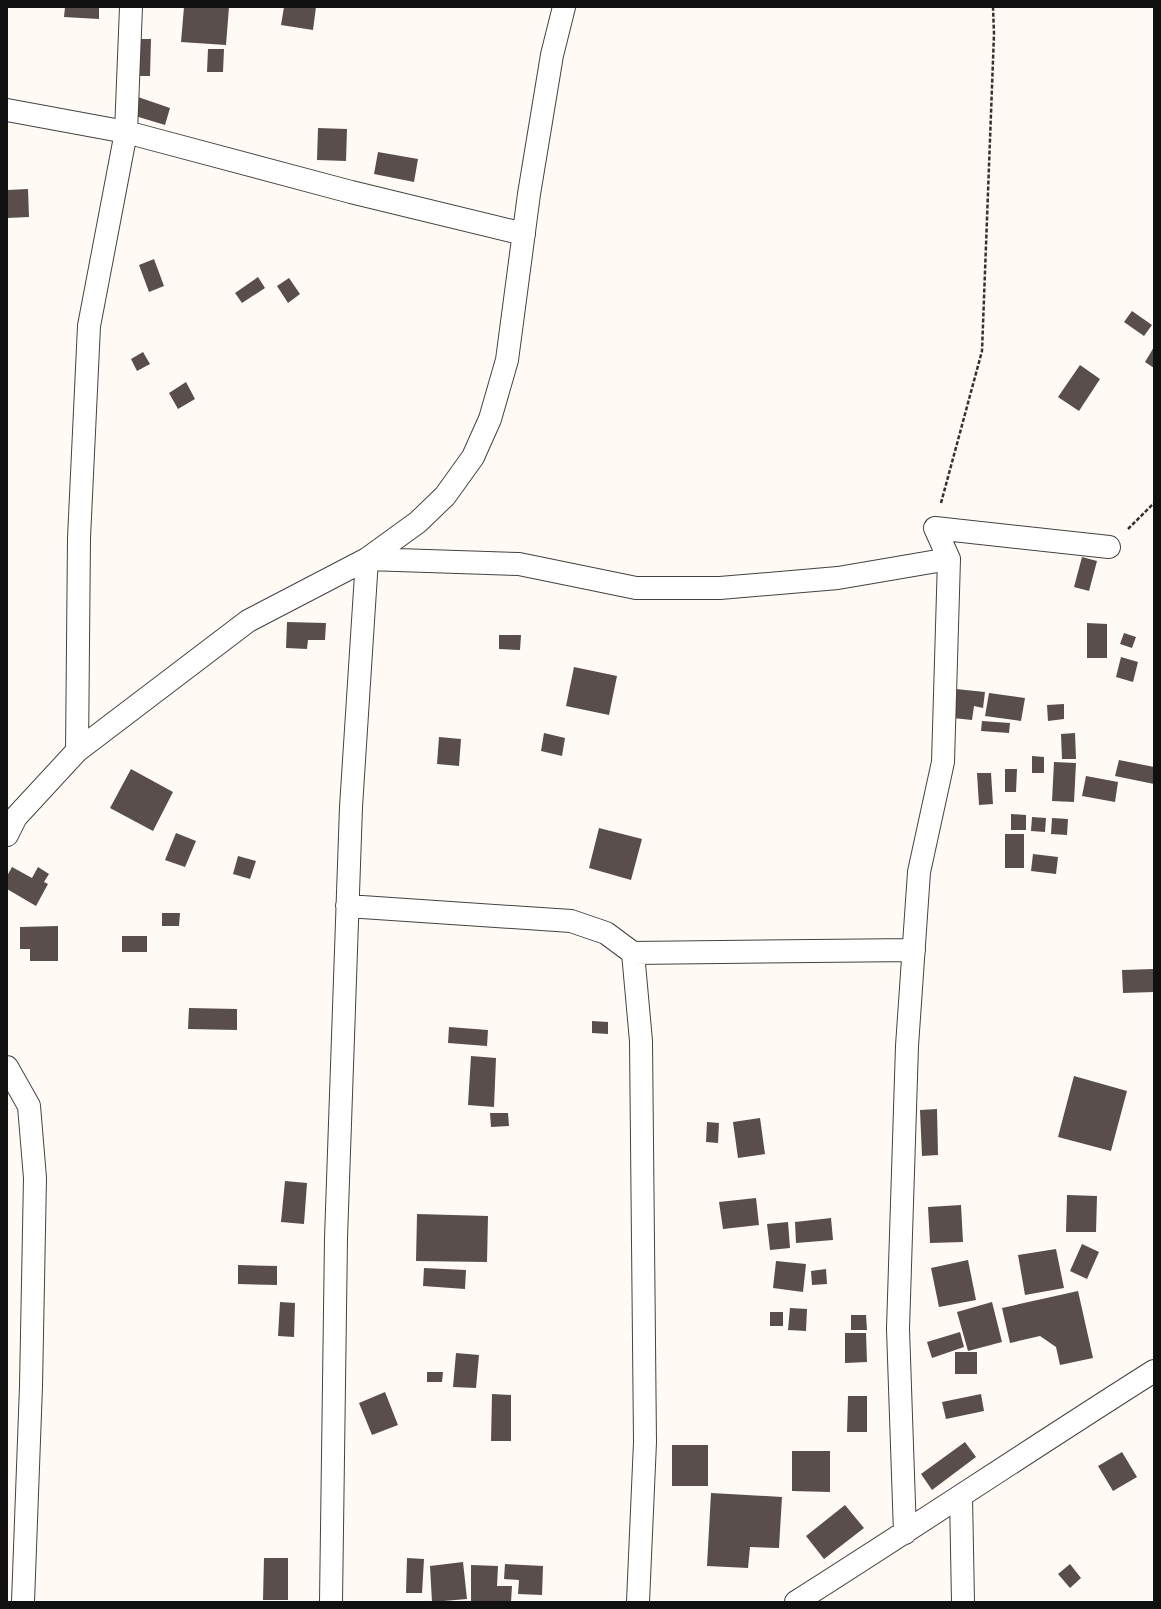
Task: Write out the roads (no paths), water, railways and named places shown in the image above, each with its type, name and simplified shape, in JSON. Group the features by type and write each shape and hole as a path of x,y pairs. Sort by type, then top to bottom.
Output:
{"street":[{"path":"77,751 79,538 89,326 126,132 131,7"},
{"path":"7,835 16,817 77,751 248,621 367,559 418,522 445,496 473,457 490,419 507,360 529,194 552,55 564,7"},
{"path":"7,110 126,132 351,192 524,234"},
{"path":"905,1534 898,1329 907,1046 919,872 943,762 949,559 935,528 1109,547"},
{"path":"367,559 519,564 636,588 720,588 838,578 949,559"},
{"path":"331,1602 336,1238 347,906 351,807 367,559"},
{"path":"347,906 571,921 606,933 633,953 914,950"},
{"path":"633,953 641,1041 646,1442 638,1602"},
{"path":"7,1067 29,1106 35,1178 31,1386 23,1602"},
{"path":"796,1602 905,1534 1029,1451 1154,1371"},
{"path":"961,1496 963,1602"}]}
